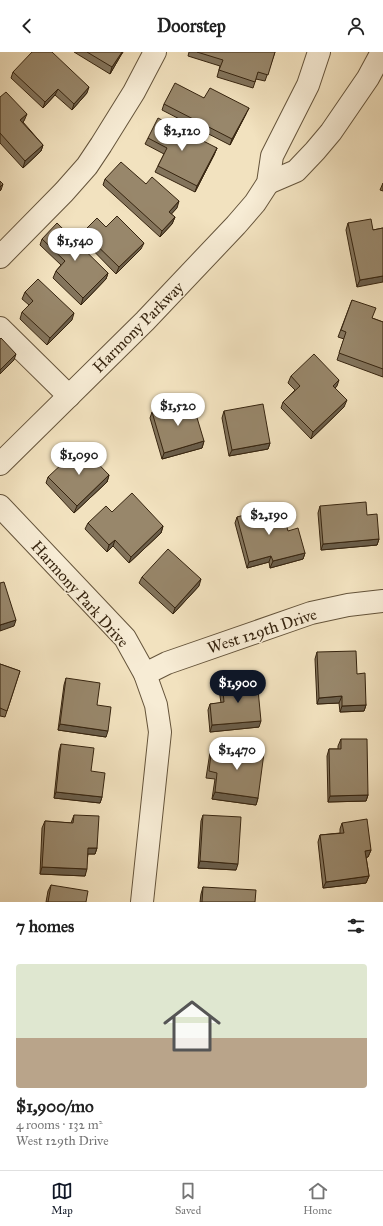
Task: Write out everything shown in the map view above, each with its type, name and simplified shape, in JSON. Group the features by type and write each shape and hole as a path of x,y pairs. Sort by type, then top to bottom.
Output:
{"street":[{"path":"0,257 64,192 87,166 134,92 155,52"},
{"name":"Harmony Parkway","path":"0,464 145,321 255,203 268,183 272,156 308,84 319,52"},
{"path":"268,183 296,171 316,151 368,78 382,52"},
{"path":"0,328 69,396"},
{"name":"Harmony Park Drive","path":"0,506 125,638 145,674 156,705 160,732 142,902"},
{"name":"West 129th Drive","path":"145,674 166,664 310,613 383,601"}],"building":[{"path":"32,52 52,52 89,87 74,104 58,89 45,102 13,72"},
{"path":"87,52 122,52 112,67"},
{"path":"197,52 275,52 268,75 258,72 255,82 219,70 223,60"},
{"path":"175,83 204,98 210,88 249,108 232,139 164,104"},
{"path":"6,92 27,114 20,120 43,145 25,161 0,133 0,97"},
{"path":"158,118 217,148 197,186 158,166 167,148 148,138"},
{"path":"121,162 146,184 152,177 179,201 169,212 175,217 162,231 105,179"},
{"path":"117,216 144,243 119,267 83,232 97,218 106,227"},
{"path":"371,219 373,230 383,228 383,276 360,280 348,223"},
{"path":"57,223 108,273 83,298 56,271 65,261 42,239"},
{"path":"38,279 74,313 50,338 22,312 33,301 25,292"},
{"path":"352,300 376,308 372,318 383,322 383,369 339,353 346,332 341,330"},
{"path":"1,338 16,354 0,370 0,339"},
{"path":"314,354 339,380 333,386 347,400 313,432 283,402 300,386 291,376"},
{"path":"192,401 204,441 164,453 152,412"},
{"path":"263,404 270,443 232,450 224,411"},
{"path":"81,446 109,475 77,506 48,477"},
{"path":"132,493 163,526 131,557 115,540 109,545 88,523 106,506 112,512"},
{"path":"366,502 367,515 377,514 379,539 323,544 320,506"},
{"path":"281,505 288,531 298,528 305,553 273,561 271,556 249,562 237,517"},
{"path":"168,549 201,579 175,608 142,577"},
{"path":"4,582 16,620 0,625 0,583"},
{"path":"356,651 357,674 365,673 366,705 342,706 342,696 319,698 317,652"},
{"path":"0,664 20,671 7,711 0,708"},
{"path":"66,678 100,683 97,705 111,707 108,731 60,724"},
{"path":"257,679 261,721 212,725 210,704 224,702 222,682"},
{"path":"341,739 367,739 368,795 330,796 329,749 341,749"},
{"path":"61,744 94,748 91,771 105,773 102,797 56,792"},
{"path":"212,746 264,753 258,798 215,792 217,773 209,771"},
{"path":"74,815 99,816 97,848 88,848 87,869 42,867 45,821 73,823"},
{"path":"203,815 241,817 238,864 200,861"},
{"path":"367,819 371,850 365,851 369,876 326,882 320,835 344,833 342,823"},
{"path":"51,885 88,891 86,902 48,902"},
{"path":"203,887 256,890 255,902 202,902"}]}
